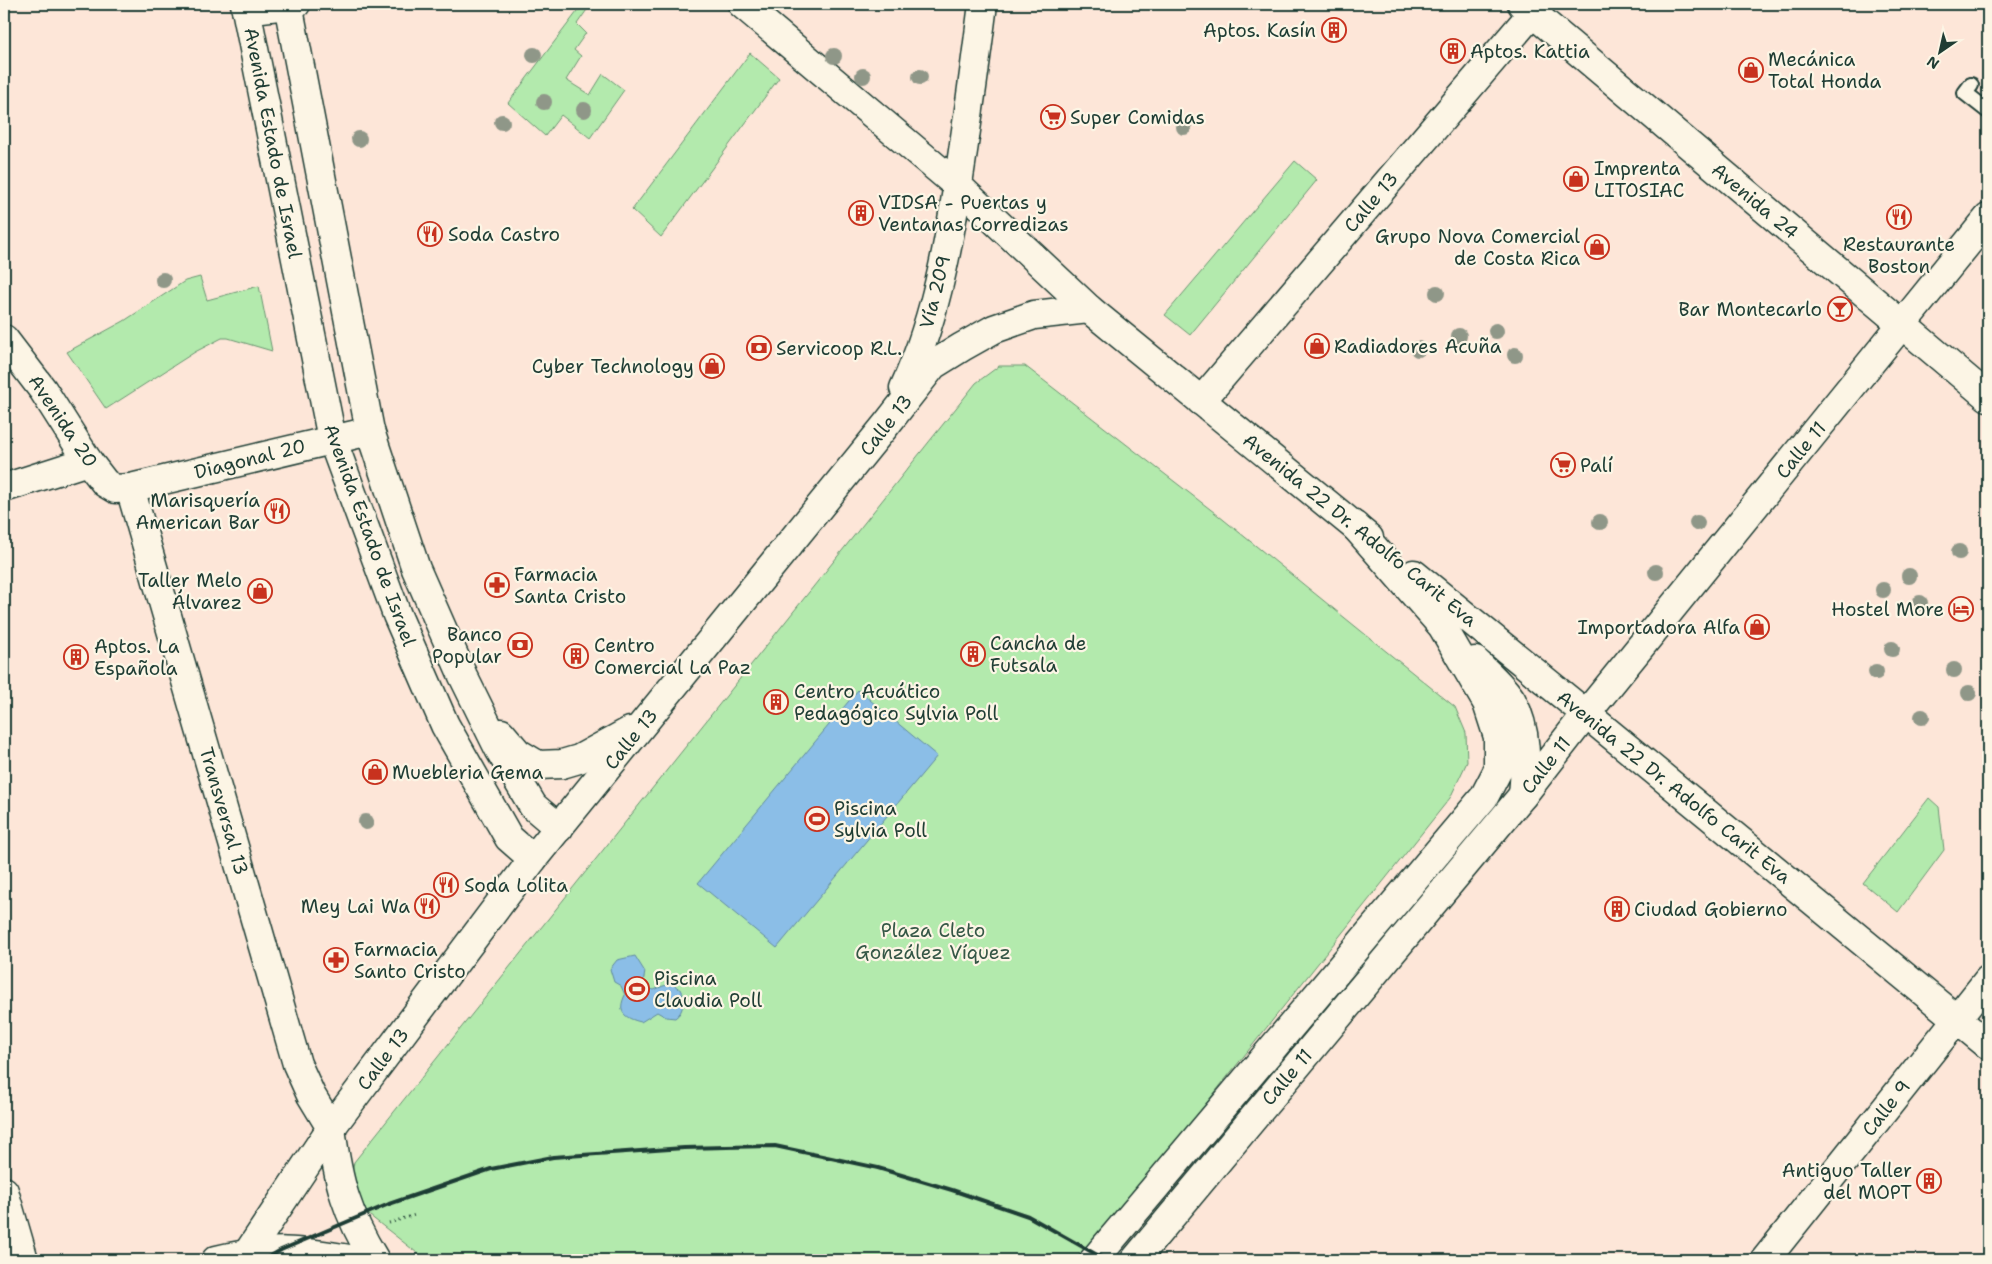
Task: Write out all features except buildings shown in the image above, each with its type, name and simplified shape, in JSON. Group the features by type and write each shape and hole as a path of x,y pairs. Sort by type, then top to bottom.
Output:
{"main road":[{"path":"245,7 290,4"},
{"name":"Avenida Estado de Israel","path":"290,4 370,431 416,569 463,676 499,749 533,806 559,828"},
{"name":"Avenida 22 Dr. Adolfo Carit Eva","path":"742,4 958,186 1089,309 1988,1045"},
{"name":"Vía 209","path":"886,426 911,371 931,315 958,186 983,4"},
{"name":"Avenida Estado de Israel","path":"245,7 332,440 397,615 445,725 509,838 533,859"},
{"name":"Avenida 24","path":"1531,7 1902,326 1988,397"},
{"name":"Calle 13","path":"1202,401 1531,7"},
{"name":"Calle 11","path":"1135,1260 1523,795 1586,714 1988,218"},
{"name":"Calle 13","path":"246,1256 331,1128 533,859 886,426 933,365 994,329 1034,314 1089,309"},
{"name":"Avenida 20","path":"4,339 43,390 105,483 115,489 130,488"},
{"name":"Diagonal 20","path":"130,488 370,431"},
{"path":"4,488 88,460"},
{"name":"Transversal 13","path":"130,488 297,1064 311,1095 331,1128"},
{"name":"Calle 11","path":"1094,1260 1484,798 1498,770 1498,738 1487,702 1442,626 1355,526"},
{"path":"1442,626 1511,699 1523,727 1526,758 1523,795"},
{"path":"463,676 501,734 518,753 538,765 562,764 579,759 644,723"},
{"name":"Calle 9","path":"1766,1260 1988,980"},
{"path":"331,1128 342,1190 358,1232 375,1260"},
{"path":"4,1191 24,1260"},
{"path":"216,1260 281,1250 313,1252 355,1260"}],"lane":[{"path":"1971,85 1965,93 1988,111"}],"green space":[{"path":"583,4 591,4 577,24 586,33 574,50 581,56 566,80 590,95 603,74 624,90 590,138 561,115 545,136 508,103"},
{"path":"750,53 779,78 661,237 632,210"},
{"path":"1295,161 1317,180 1190,335 1165,315"},
{"path":"200,277 207,300 259,286 272,351 228,338 222,338 195,352 106,409 67,352 124,321 185,281"},
{"name":"Plaza Cleto González Víquez","path":"999,366 1025,366 1219,516 1455,707 1466,733 1467,762 1450,798 1081,1260 426,1260 360,1208 351,1178 354,1162 976,383"},
{"path":"1929,798 1939,807 1944,850 1898,912 1863,883"}],"water":[{"name":"Piscina Sylvia Poll","path":"858,690 937,756 777,948 698,883"},
{"name":"Piscina Claudia Poll","path":"635,956 645,972 643,983 648,988 654,990 673,984 682,991 682,1009 675,1018 666,1017 657,1012 641,1022 626,1016 622,1010 625,995 621,986 614,982 610,969 617,960"}],"railway":[{"path":"264,1260 281,1250 389,1204 491,1169 553,1157 684,1148 775,1146 878,1168 952,1190 1028,1216 1106,1260"}],"place":[{"name":"Aptos. Kasín","path":"1334,30"},
{"name":"Aptos. Kattia","path":"1453,51"},
{"name":"Mecánica Total Honda","path":"1751,70"},
{"name":"Super Comidas","path":"1053,117"},
{"name":"Imprenta LITOSIAC","path":"1576,179"},
{"name":"VIDSA - Puertas y Ventanas Corredizas","path":"861,213"},
{"name":"Restaurante Boston","path":"1899,217"},
{"name":"Soda Castro","path":"430,234"},
{"name":"Grupo Nova Comercial de Costa Rica","path":"1597,247"},
{"name":"Bar Montecarlo","path":"1840,309"},
{"name":"Radiadores Acuña","path":"1317,346"},
{"name":"Servicoop R.L.","path":"759,348"},
{"name":"Cyber Technology","path":"712,366"},
{"name":"Palí","path":"1563,465"},
{"name":"Marisquería American Bar","path":"277,511"},
{"name":"Farmacia Santa Cristo","path":"497,585"},
{"name":"Taller Melo Álvarez","path":"260,591"},
{"name":"Hostel More","path":"1961,609"},
{"name":"Importadora Alfa","path":"1757,627"},
{"name":"Banco Popular","path":"520,645"},
{"name":"Cancha de Futsala","path":"973,654"},
{"name":"Centro Comercial La Paz","path":"576,656"},
{"name":"Aptos. La Española","path":"76,657"},
{"name":"Centro Acuático Pedagógico Sylvia Poll","path":"776,702"},
{"name":"Muebleria Gema","path":"375,772"},
{"name":"Piscina Sylvia Poll","path":"817,819"},
{"name":"Soda Lolita","path":"446,885"},
{"name":"Mey Lai Wa","path":"427,906"},
{"name":"Ciudad Gobierno","path":"1617,909"},
{"name":"Farmacia Santo Cristo","path":"336,960"},
{"name":"Piscina Claudia Poll","path":"637,989"},
{"name":"Antiguo Taller del MOPT","path":"1929,1181"}]}
